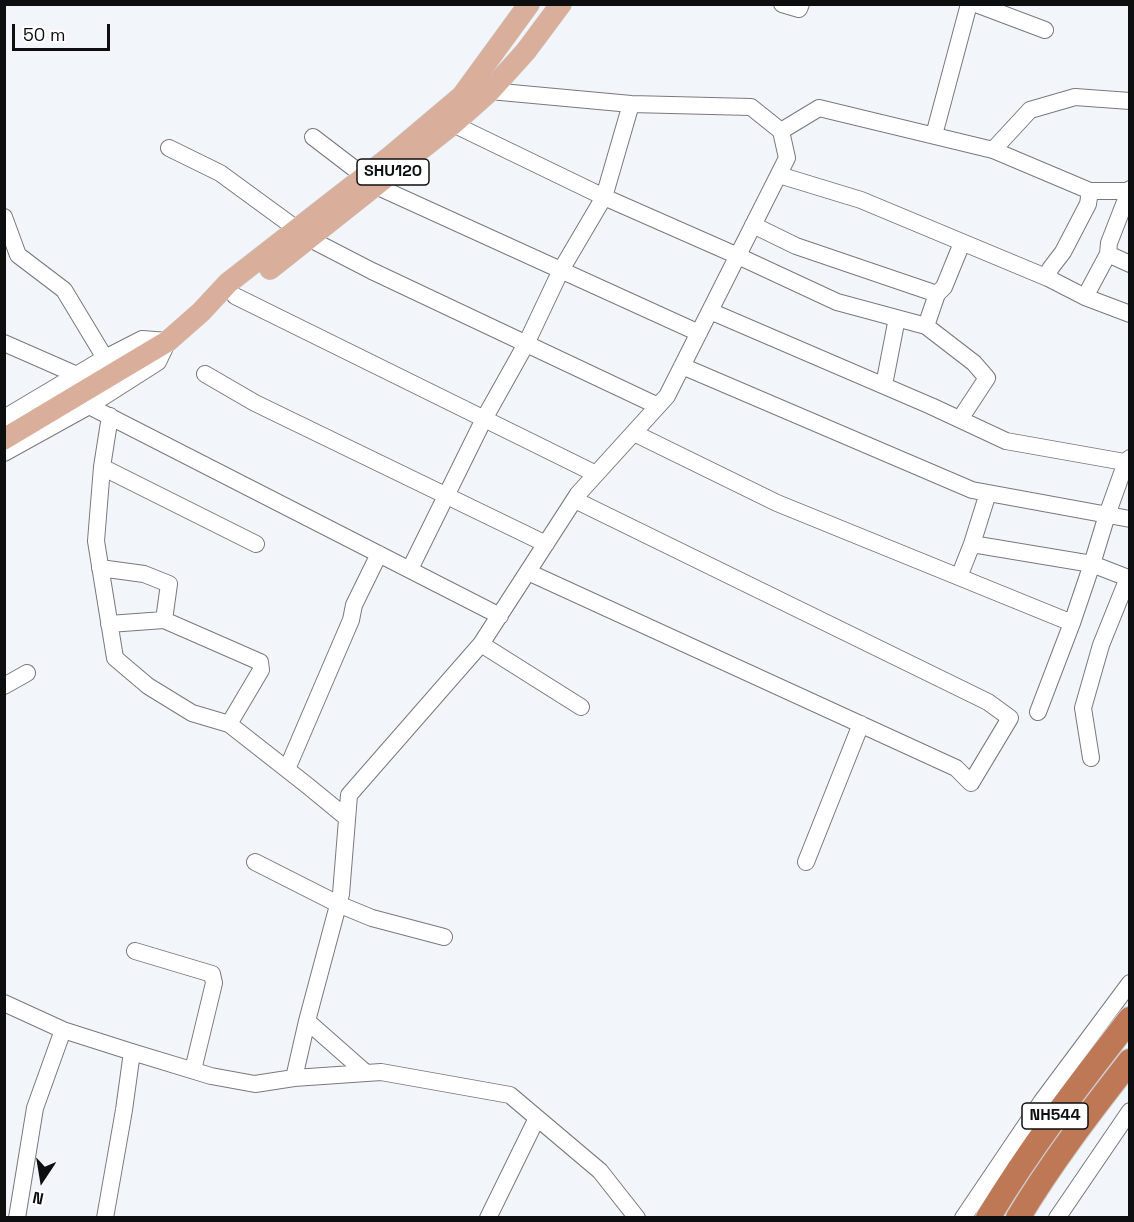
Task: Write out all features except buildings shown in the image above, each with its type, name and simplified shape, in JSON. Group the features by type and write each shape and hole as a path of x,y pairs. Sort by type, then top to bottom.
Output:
{"highway":[{"name":"NH544","path":"988,1218 1052,1120 1130,1019"},
{"name":"NH544","path":"1018,1218 1036,1187 1130,1061"}],"main road":[{"path":"370,181 391,156 462,96 530,4"},
{"name":"SHU120","path":"4,439 161,345 201,312 235,296 304,234 370,181 453,124 490,91 526,51 561,4"},
{"path":"201,312 228,283 304,234"}],"street":[{"path":"782,4 799,9 801,4"},
{"path":"934,135 969,4"},
{"path":"976,4 1045,30"},
{"path":"294,1077 341,894 349,795 481,644 575,500 667,396 787,158 781,131 751,107 631,104 490,91"},
{"path":"993,150 1030,110 1075,97 1130,101"},
{"path":"410,569 484,419 526,344 561,270 604,197 631,104"},
{"path":"781,131 819,108 993,150 1090,191 1129,190 1108,254 1085,297"},
{"path":"453,124 604,197 837,302 926,326 974,363 987,378 960,419"},
{"path":"313,137 370,181 699,333"},
{"path":"169,148 220,174 304,234 372,271 657,406"},
{"path":"779,175 861,200 1048,278 1085,297 1130,314"},
{"path":"1048,278 1050,268 1063,252 1088,204 1090,191"},
{"path":"4,217 18,255 64,290 105,358"},
{"path":"753,225 796,246 937,294"},
{"path":"926,326 937,294 944,287 962,243"},
{"path":"1108,254 1130,264"},
{"path":"235,296 596,474"},
{"path":"710,311 1006,441 1128,461 1107,515 1072,623 1038,712"},
{"path":"884,386 897,318"},
{"path":"4,418 105,358 142,339 161,345"},
{"path":"4,343 77,375"},
{"name":"SHU120","path":"4,453 89,406 158,362 161,345"},
{"path":"682,366 972,490 1130,519"},
{"path":"205,374 255,403 546,544"},
{"path":"89,406 500,615"},
{"path":"110,416 102,467 96,541 115,658 148,686 192,713 229,724 347,818"},
{"path":"634,433 777,503 1072,623"},
{"path":"102,467 256,544"},
{"path":"959,577 988,493"},
{"path":"528,572 956,768 971,783 1010,718 988,702 575,500"},
{"path":"972,544 1092,564 1128,578 1101,645 1083,708 1091,758"},
{"path":"287,769 351,620 354,605 379,554"},
{"path":"100,568 144,574 169,584 164,620"},
{"path":"109,624 164,620 260,662 261,670 229,724"},
{"path":"481,644 581,707"},
{"path":"4,686 27,673"},
{"path":"806,862 861,724"},
{"path":"255,862 338,904 372,918 444,937"},
{"path":"135,951 212,974 214,983 193,1070"},
{"path":"963,1218 1042,1101 1130,983"},
{"path":"4,1003 63,1030 211,1076 255,1084 294,1077 381,1072 510,1095 600,1171 637,1218"},
{"path":"307,1021 366,1073"},
{"path":"16,1218 35,1108 63,1030"},
{"path":"105,1218 132,1053"},
{"path":"1057,1218 1130,1111"},
{"path":"488,1218 537,1118"}]}
